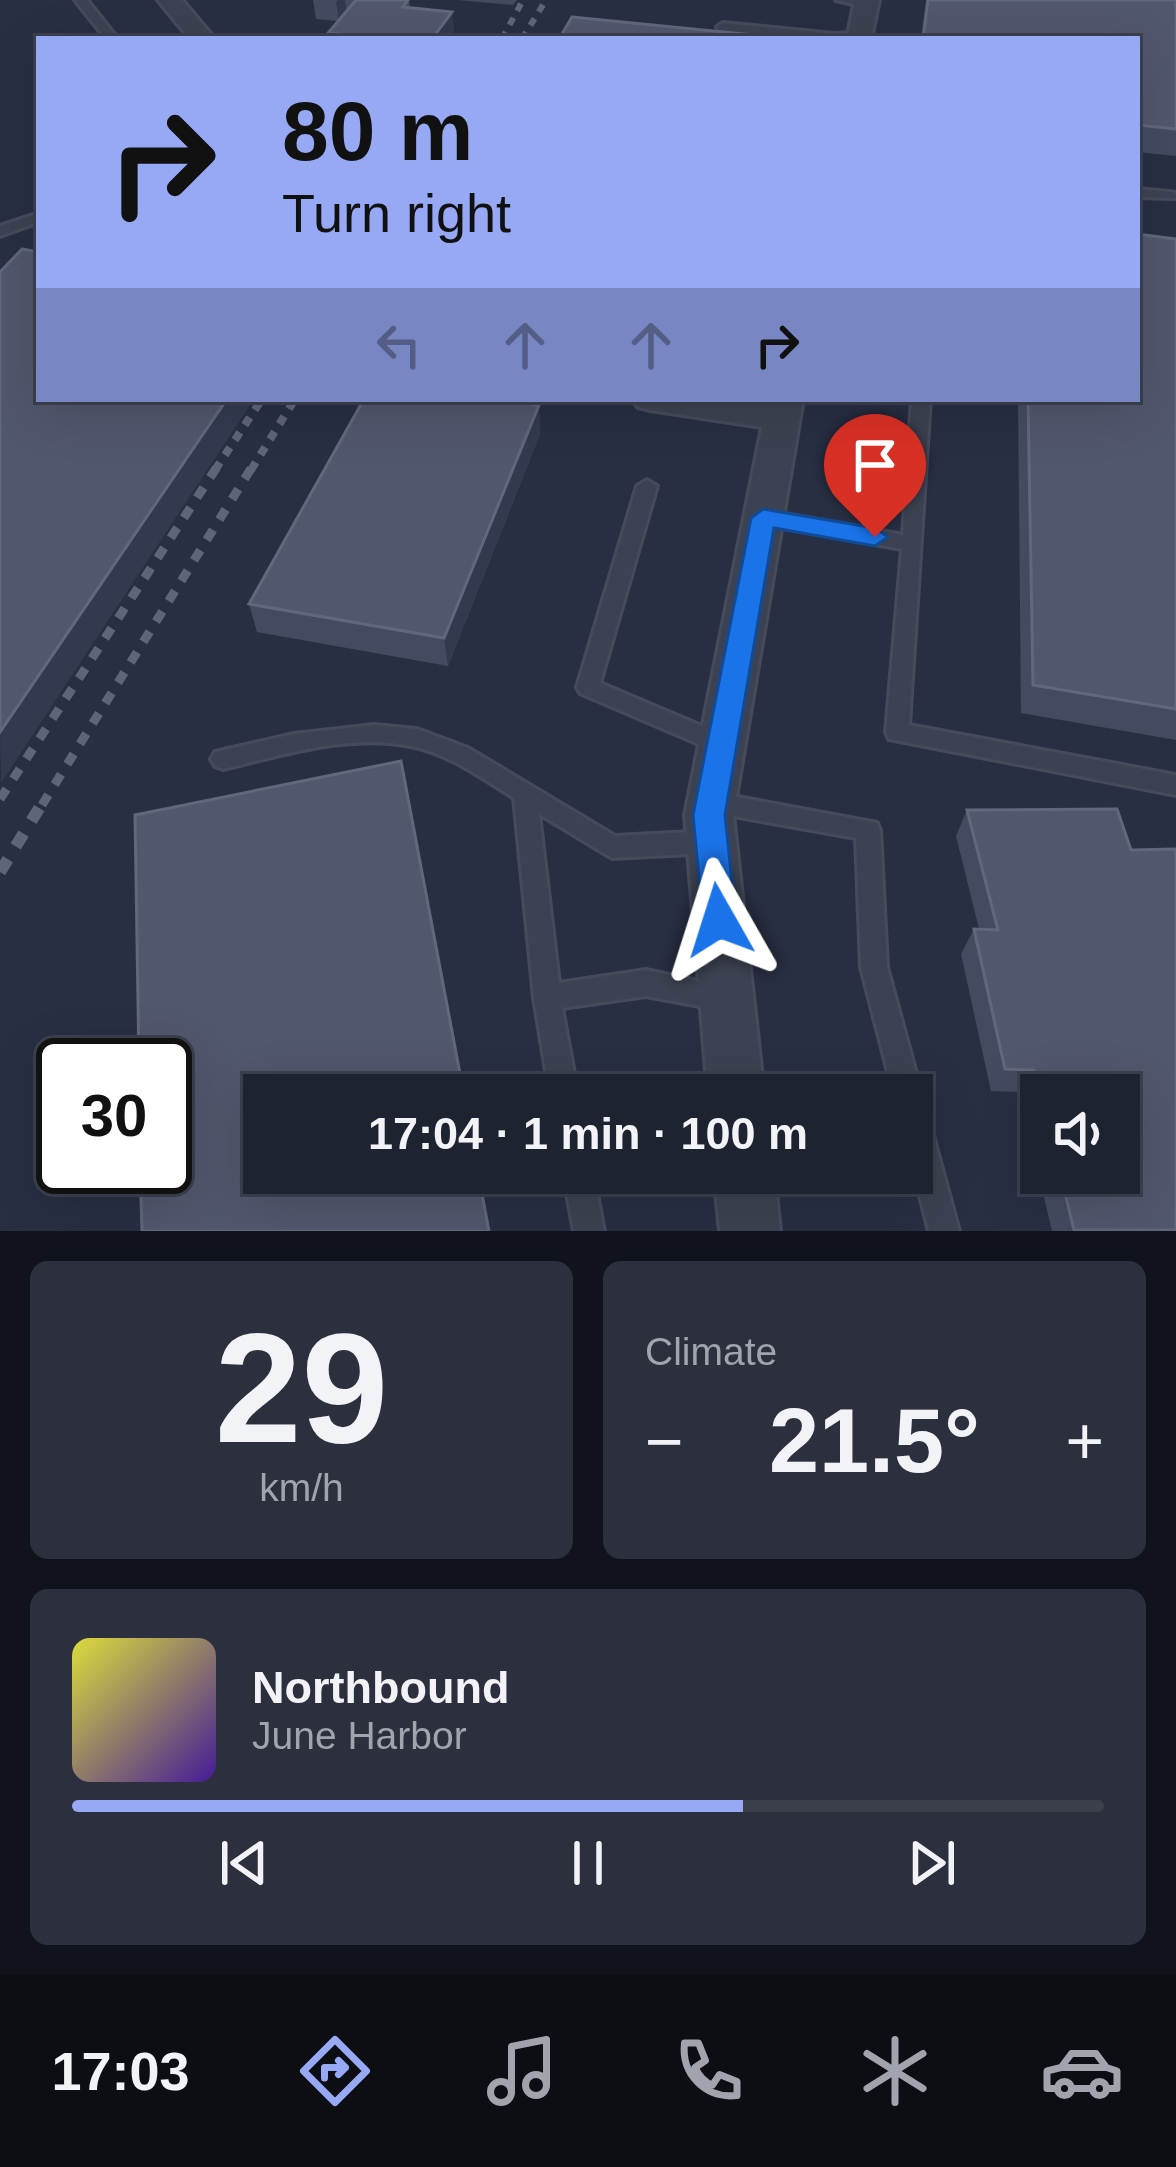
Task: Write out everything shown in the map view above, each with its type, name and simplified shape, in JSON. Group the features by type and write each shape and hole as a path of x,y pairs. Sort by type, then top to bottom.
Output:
{"street":[{"path":"170,0 200,36"},
{"path":"858,1 859,36"},
{"path":"694,402 783,408 712,822 734,1074"},
{"path":"746,1194 749,1231"}],"lane":[{"path":"81,0 110,36"},
{"path":"723,28 844,36"},
{"path":"1140,193 1170,196"},
{"path":"0,231 36,218"},
{"path":"921,402 896,732 1176,784"},
{"path":"647,486 588,687 722,745"},
{"path":"763,518 912,544"},
{"path":"223,759 313,739 412,736 464,755 612,847 712,822 868,830 874,967 902,1074"},
{"path":"525,793 547,998 560,1074"},
{"path":"547,998 646,982 727,999"},
{"path":"933,1189 944,1231"},
{"path":"582,1194 589,1231"}],"building":[{"path":"356,0 408,0 403,7 452,12 434,36 328,33"},
{"path":"928,0 1176,0 1176,129 1140,125 1140,36 923,36"},
{"path":"572,17 763,36 561,36"},
{"path":"1140,234 1176,239 1176,709 1033,685 1028,402 1140,402"},
{"path":"22,249 36,251 36,402 225,402 0,732 0,272"},
{"path":"362,402 539,405 444,638 249,604"},
{"path":"401,761 460,1074 243,1074 243,1194 482,1194 489,1231 142,1231 141,1194 192,1194 192,1038 139,1038 135,815"},
{"path":"1117,809 1131,850 1176,849 1176,1230 1074,1230 1065,1194 1140,1194 1140,1074 1035,1074 1034,1070 1005,1069 974,929 998,930 967,810"}],"railway":[{"path":"504,36 523,0"},
{"path":"524,36 546,0"},
{"path":"215,470 260,402"},
{"path":"251,470 293,402"},
{"path":"0,799 217,467"},
{"path":"42,805 252,467"},
{"path":"0,872 43,802"}],"route":[{"path":"719,920 709,815 763,518 875,537"}]}
